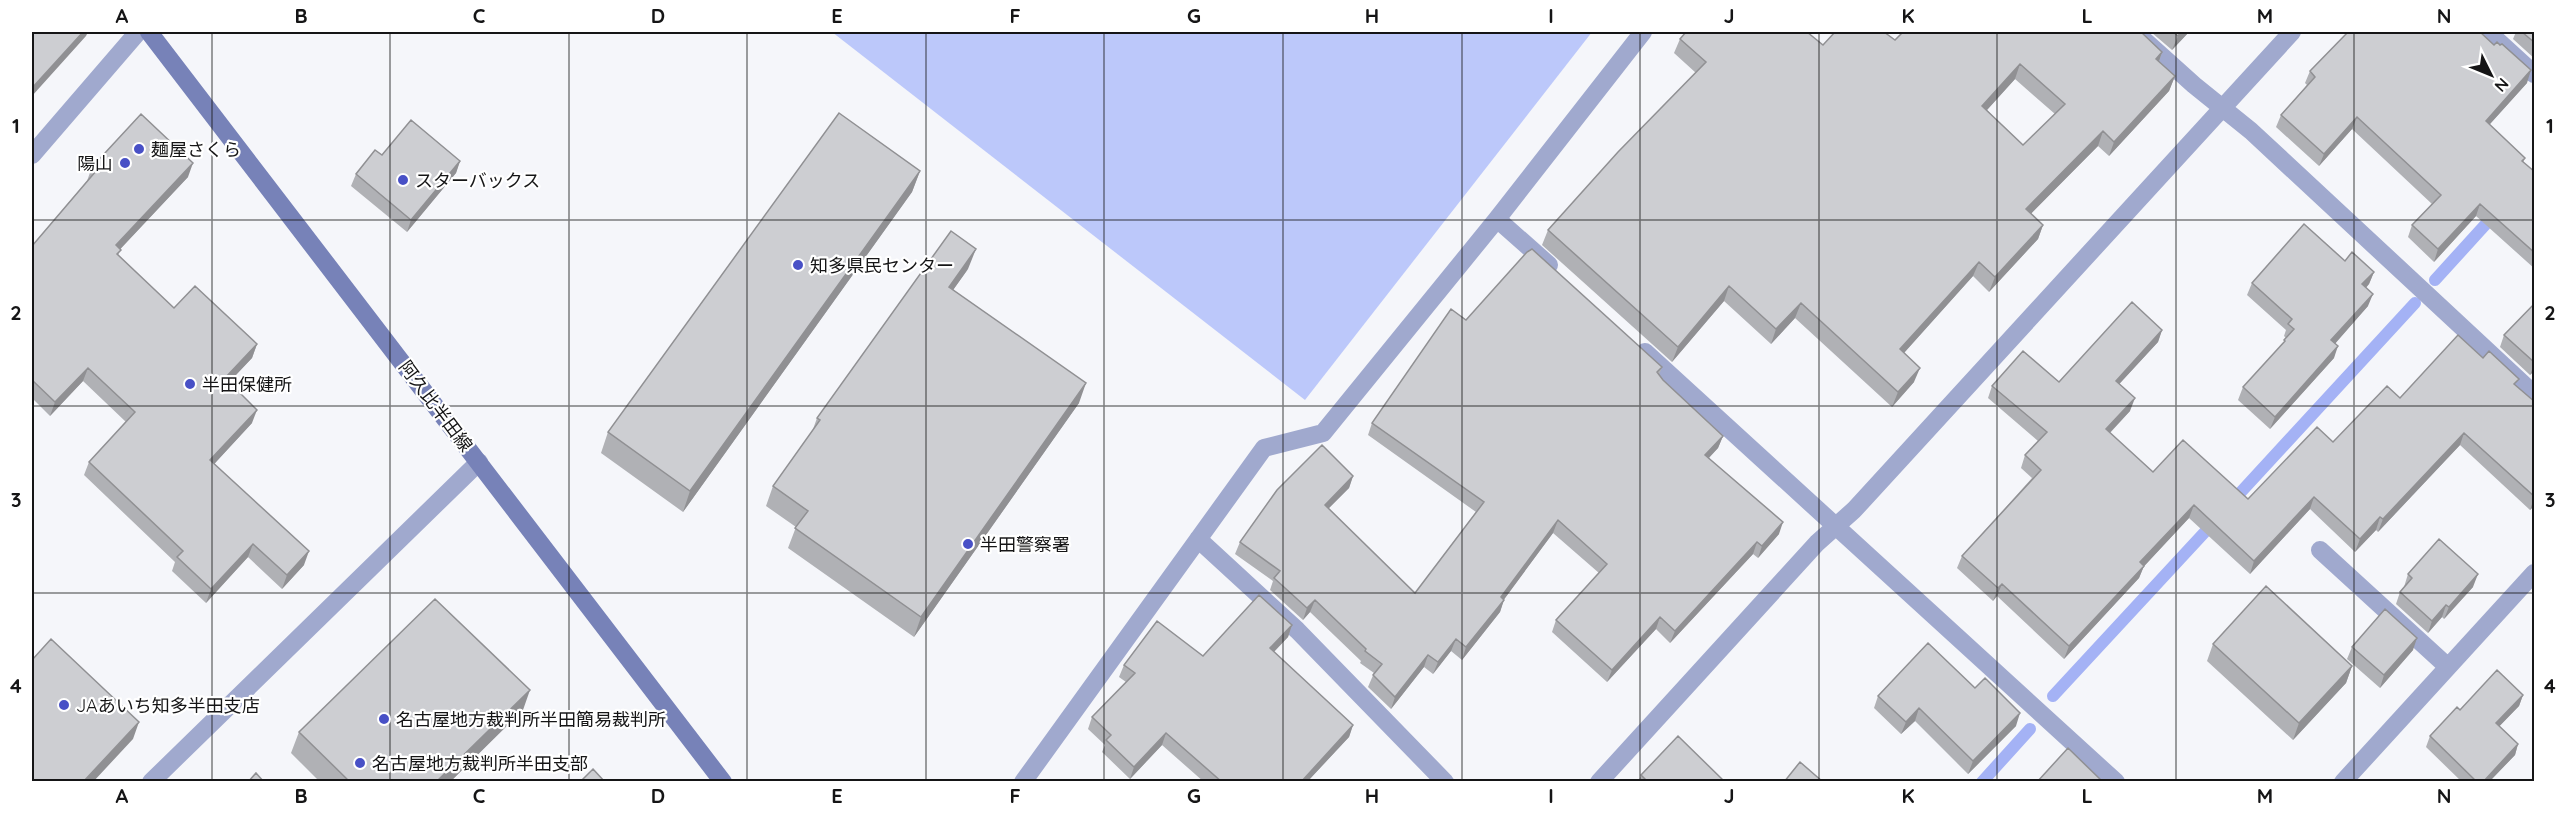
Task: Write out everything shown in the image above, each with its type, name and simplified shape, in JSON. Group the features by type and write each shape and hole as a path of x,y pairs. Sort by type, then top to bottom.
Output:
{"main road":[{"name":"阿久比半田線","path":"149,32 723,782"}],"street":[{"path":"32,155 138,32"},
{"path":"1023,782 1264,448 1323,433 1497,219 1643,32"},
{"path":"2135,32 2251,131 2535,394"},
{"path":"1599,782 1817,543 1870,493 2292,32"},
{"path":"2488,32 2535,75"},
{"path":"1497,219 1558,274"},
{"path":"1629,338 2116,782"},
{"path":"151,782 478,462"},
{"path":"1198,539 1297,630 1445,782"},
{"path":"2320,550 2448,667"},
{"path":"2343,782 2535,573"}],"shaded area":[{"path":"832,32 1592,32 1305,400"}],"building":[{"path":"32,32 83,32 32,88"},
{"path":"1686,32 1807,32 1823,45 1835,32 1884,32 1895,40 1903,32 2141,32 2162,52 2156,59 2175,76 2114,142 2103,131 2026,209 2043,225 1995,277 1979,262 1900,349 1920,368 1898,392 1801,303 1776,329 1729,286 1678,347 1548,230 1618,152 1706,62 1680,39","holes":["2020,64 2065,104 2023,145 1982,106"]},
{"path":"2348,32 2480,32 2494,45 2497,42 2502,44 2531,70 2486,121 2525,158 2522,161 2535,172 2535,253 2480,204 2438,249 2412,225 2441,195 2357,117 2324,154 2281,115 2315,77 2310,71"},
{"path":"2522,32 2535,32 2535,43"},
{"name":"知多県民センター","path":"839,113 920,171 690,491 608,432"},
{"path":"141,114 193,163 116,245 121,250 117,254 174,308 195,286 257,344 225,378 257,410 210,460 309,551 287,575 253,544 211,589 177,557 183,551 89,462 135,412 88,368 55,402 32,380 32,246 96,171 92,167"},
{"name":"スターバックス","path":"411,120 460,161 411,220 356,174 375,150 382,155"},
{"path":"2304,224 2345,261 2352,252 2374,272 2362,284 2373,294 2331,340 2338,346 2275,417 2243,387 2294,329 2288,324 2292,319 2252,283"},
{"path":"951,231 976,249 949,287 1086,383 921,617 795,528 808,511 773,486 820,420 817,418"},
{"path":"1532,249 1662,367 1657,372 1663,380 1723,436 1705,455 1783,522 1762,546 1757,542 1675,631 1660,617 1612,670 1556,620 1607,564 1558,520 1501,597 1504,600 1466,647 1456,639 1438,662 1428,655 1395,697 1373,675 1382,664 1365,651 1366,649 1315,600 1307,608 1274,578 1280,571 1240,542 1277,490 1322,445 1353,476 1325,505 1415,593 1484,502 1372,423 1451,309 1466,320"},
{"path":"2132,302 2162,330 2116,381 2135,398 2106,429 2153,472 2183,440 2248,499 2317,427 2333,442 2387,386 2400,398 2458,335 2483,358 2489,351 2519,379 2514,384 2535,402 2535,497 2464,433 2383,519 2380,517 2360,539 2314,497 2254,561 2194,505 2140,562 2144,566 2069,646 2002,584 1998,588 1962,556 2041,470 2025,455 2047,432 1992,386 2023,351 2059,382"},
{"path":"2535,303 2535,362 2534,362 2504,335"},
{"path":"2439,539 2478,574 2449,607 2446,605 2432,621 2400,592 2412,578 2408,574"},
{"path":"2266,586 2352,666 2299,723 2213,644"},
{"path":"1259,595 1292,625 1270,648 1353,725 1301,782 1222,782 1166,733 1134,767 1106,740 1111,735 1092,717 1135,673 1124,665 1157,621 1203,656"},
{"path":"435,599 530,690 436,782 350,782 299,732"},
{"path":"2385,609 2417,638 2384,675 2352,647"},
{"name":"JAあいち知多半田支店","path":"51,639 139,722 83,782 32,782 32,660"},
{"path":"1928,643 1975,688 1985,678 2020,713 1973,761 1919,708 1906,722 1878,696"},
{"path":"2497,670 2523,695 2496,723 2518,744 2483,782 2477,782 2430,736 2457,707 2460,710"},
{"path":"1678,736 1725,782 1648,782 1641,775"},
{"path":"2068,748 2103,782 2037,782"},
{"path":"1800,762 1823,782 1784,782"},
{"path":"593,769 605,782 580,782"},
{"path":"256,773 264,782 248,782"}],"waterway":[{"path":"2435,280 2495,214"},
{"path":"2229,505 2415,303"},
{"path":"2053,696 2216,520"},
{"path":"1982,782 2030,729"}],"place":[{"name":"麺屋さくら","path":"139,149"},
{"name":"陽山","path":"125,163"},
{"name":"スターバックス","path":"403,180"},
{"name":"知多県民センター","path":"798,265"},
{"name":"半田保健所","path":"190,384"},
{"name":"半田警察署","path":"968,544"},
{"name":"JAあいち知多半田支店","path":"64,705"},
{"name":"名古屋地方裁判所半田簡易裁判所","path":"384,719"},
{"name":"名古屋地方裁判所半田支部","path":"360,763"}]}
